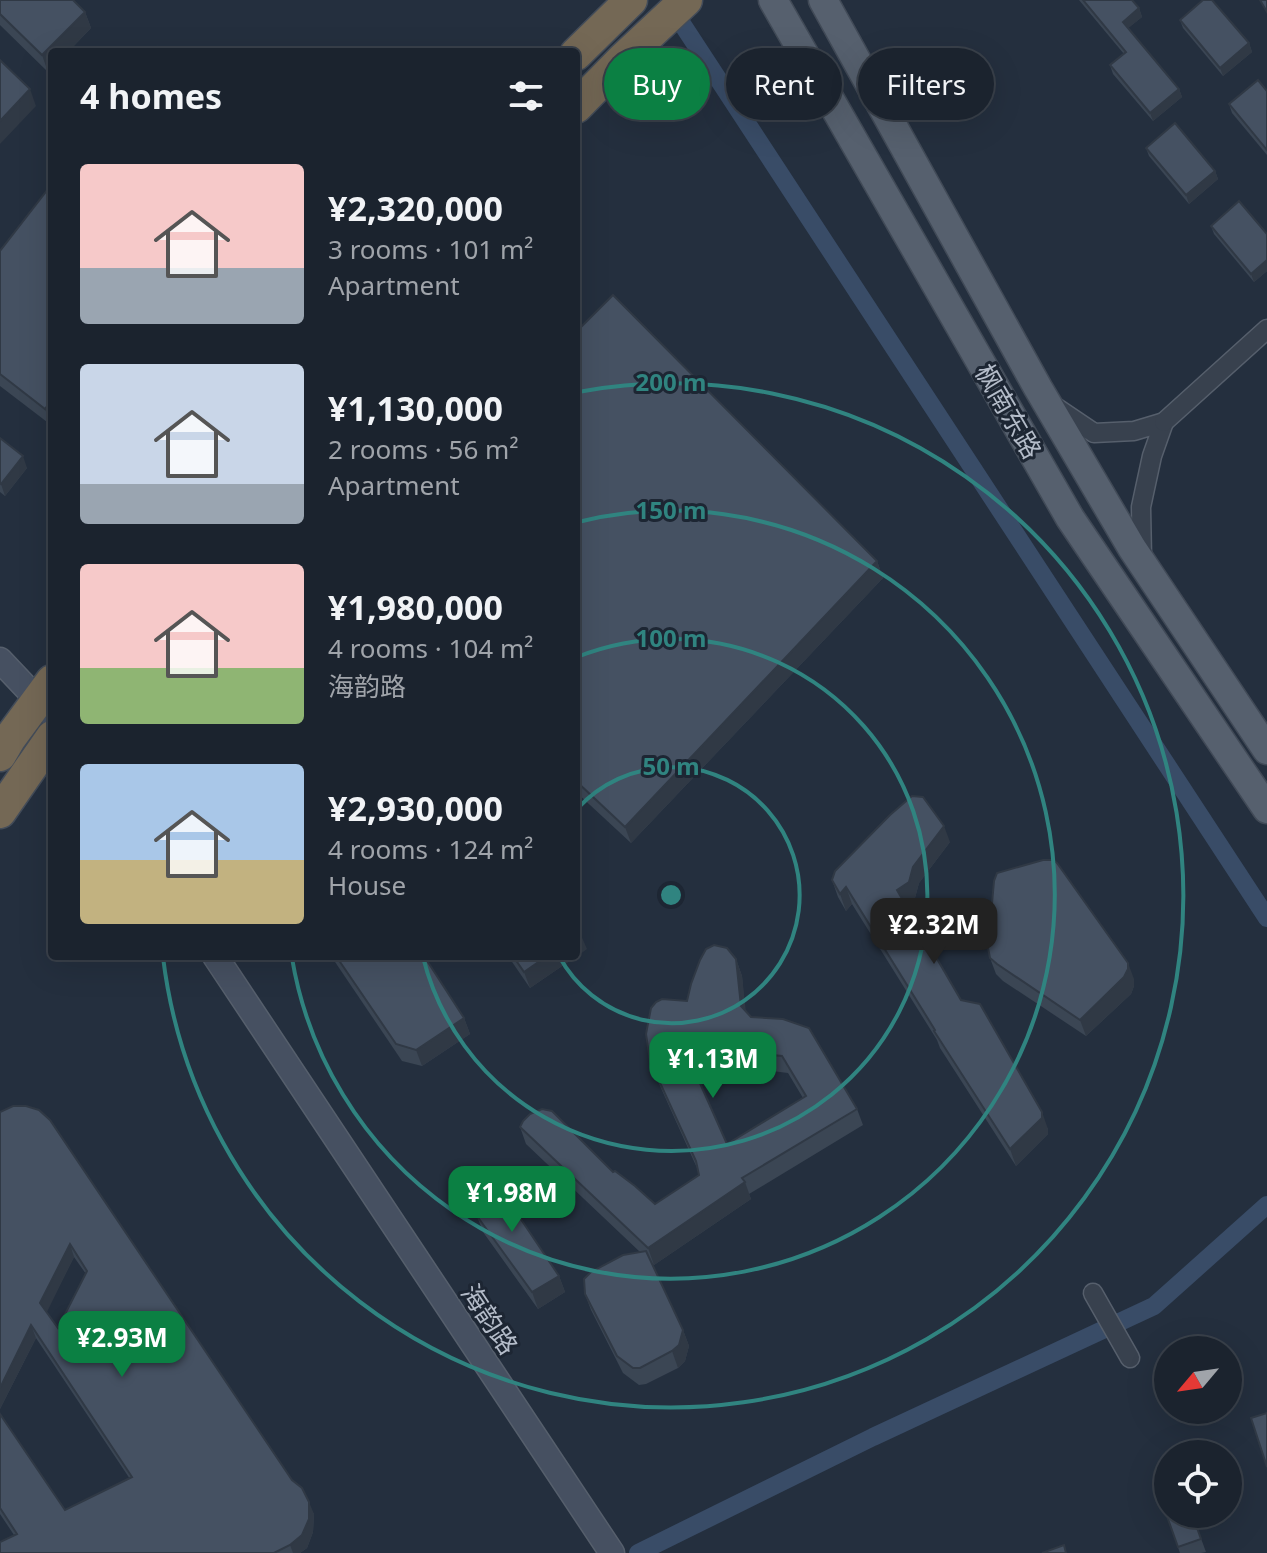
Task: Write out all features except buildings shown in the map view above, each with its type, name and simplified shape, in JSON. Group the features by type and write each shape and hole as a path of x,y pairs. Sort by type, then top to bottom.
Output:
{"highway":[{"path":"580,50 631,0"},
{"path":"580,103 686,0"},
{"path":"0,755 10,738 47,699"},
{"path":"0,812 48,743"}],"main road":[{"name":"枫南东路","path":"773,0 1070,518 1267,809"},
{"name":"枫南东路","path":"823,0 1045,400 1142,565 1266,746"},
{"path":"0,660 47,699"},
{"name":"海韵路","path":"218,960 612,1553"}],"street":[{"path":"1045,400 1094,433 1134,431 1164,422 1267,329"},
{"path":"1142,565 1141,507 1152,456 1164,422"},
{"path":"1093,1293 1130,1358"}],"waterway":[{"path":"671,7 1267,918"},
{"path":"638,1553 873,1437 1154,1306 1267,1205"}]}
